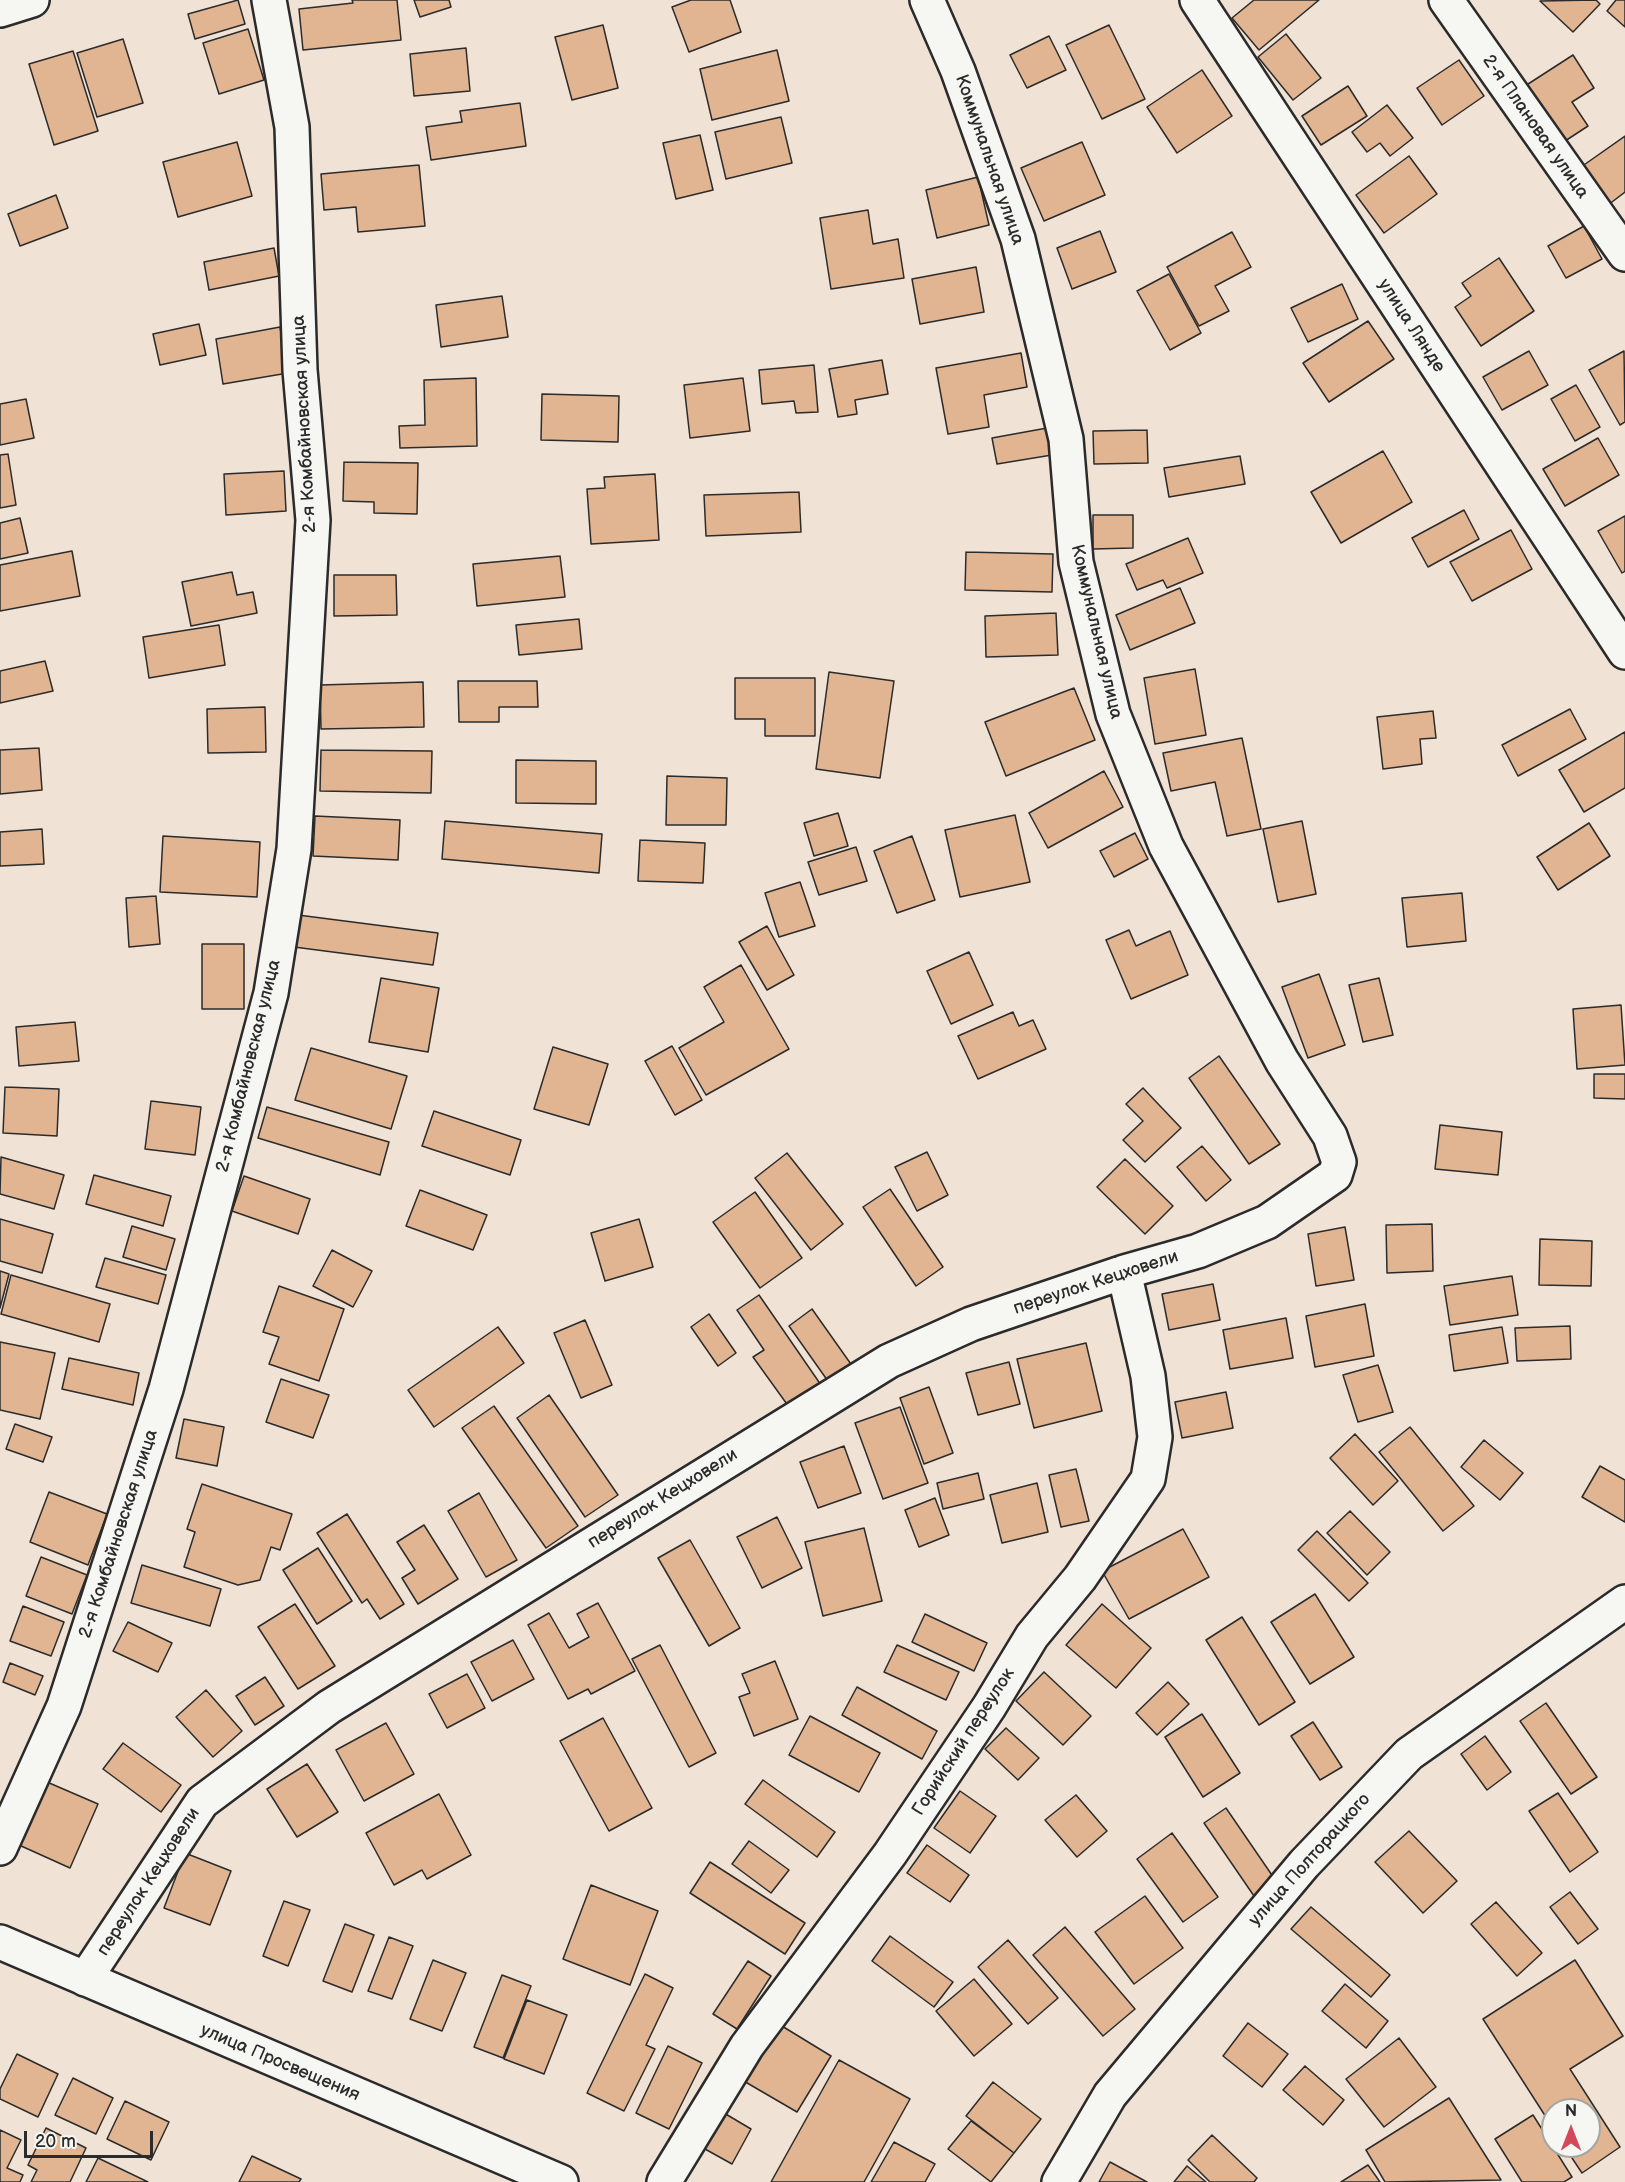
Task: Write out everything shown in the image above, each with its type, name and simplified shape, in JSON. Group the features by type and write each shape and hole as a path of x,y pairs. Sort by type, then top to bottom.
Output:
{"street":[{"path":"0,10 32,0"},
{"name":"2-я Комбайновская улица","path":"0,1848 64,1706 165,1389 271,993 294,849 313,520 300,370 292,127 268,0"},
{"name":"Коммунальная улица","path":"927,0 958,71 1018,239 1066,439 1076,562 1113,714 1166,846 1282,1061 1330,1136 1340,1162"},
{"name":"улица Лянде","path":"1197,0 1625,651"},
{"name":"2-я Плановая улица","path":"1446,0 1625,254"},
{"name":"переулок Кецховели","path":"84,1979 202,1802 328,1707 889,1360 971,1324 1124,1272 1198,1251 1267,1222 1335,1175 1340,1162"},
{"name":"Горийский переулок","path":"663,2182 747,2046 890,1854 989,1707 1032,1636 1080,1578 1148,1479 1155,1437 1148,1376 1124,1272"},
{"name":"улица Полторацкого","path":"1059,2182 1110,2095 1304,1864 1409,1754 1625,1602"},
{"name":"улица Просвещения","path":"0,1942 561,2182"}],"building":[{"path":"238,0 245,24 195,39 188,14"},
{"path":"352,0 397,0 401,40 303,50 299,9 353,3"},
{"path":"414,0 449,0 451,7 420,17"},
{"path":"691,0 730,0 741,32 689,52 672,7"},
{"path":"1254,0 1319,0 1259,50 1232,18"},
{"path":"1596,0 1600,4 1573,32 1540,1"},
{"path":"1616,0 1625,0 1625,27 1607,11"},
{"path":"603,25 618,88 572,100 555,37"},
{"path":"1109,25 1145,99 1102,119 1066,45"},
{"path":"248,29 264,80 219,94 203,43"},
{"path":"1286,34 1321,78 1293,100 1258,57"},
{"path":"1049,36 1066,70 1027,88 1010,55"},
{"path":"123,39 143,103 97,117 77,53"},
{"path":"466,48 470,91 414,96 410,54"},
{"path":"777,50 789,101 712,120 700,69"},
{"path":"73,51 98,131 54,145 29,64"},
{"path":"1573,55 1594,88 1572,102 1588,126 1562,143 1525,86"},
{"path":"1459,60 1484,96 1442,125 1417,88"},
{"path":"1202,70 1232,116 1177,153 1147,107"},
{"path":"1348,86 1367,116 1321,145 1302,116"},
{"path":"520,103 526,146 431,160 426,127 462,122 460,111"},
{"path":"1387,105 1413,138 1390,156 1380,143 1367,152 1352,132"},
{"path":"781,117 792,163 726,179 715,132"},
{"path":"700,135 713,190 676,199 663,143"},
{"path":"1625,136 1625,192 1608,205 1581,167"},
{"path":"237,142 252,196 178,217 163,162"},
{"path":"1082,142 1105,195 1044,221 1021,168"},
{"path":"1409,156 1437,194 1384,233 1356,195"},
{"path":"419,165 425,226 358,232 356,207 324,210 321,174"},
{"path":"978,177 989,225 937,238 926,190"},
{"path":"56,195 68,228 20,246 8,214"},
{"path":"868,210 873,244 898,239 904,278 831,289 820,218"},
{"path":"1584,226 1602,259 1566,278 1548,246"},
{"path":"1100,231 1116,272 1072,289 1057,248"},
{"path":"1232,232 1251,267 1215,286 1229,311 1199,326 1167,267"},
{"path":"274,248 279,276 209,290 204,262"},
{"path":"1499,258 1534,311 1481,346 1455,307 1471,296 1462,283"},
{"path":"976,267 984,312 920,324 912,279"},
{"path":"1169,274 1201,333 1170,350 1137,291"},
{"path":"1342,284 1358,319 1308,342 1291,308"},
{"path":"502,296 508,337 441,347 436,305"},
{"path":"1368,321 1394,359 1329,402 1303,363"},
{"path":"199,324 206,355 160,365 153,334"},
{"path":"280,327 288,373 223,384 216,339"},
{"path":"1529,351 1548,385 1502,410 1483,377"},
{"path":"1624,351 1625,422 1620,425 1589,370"},
{"path":"1021,353 1027,387 984,395 989,427 948,434 936,368"},
{"path":"882,360 888,394 855,400 857,414 838,417 829,369"},
{"path":"814,365 818,412 796,413 794,401 762,404 759,370"},
{"path":"476,378 477,446 400,448 399,426 425,425 424,380"},
{"path":"743,378 750,431 690,438 684,385"},
{"path":"1576,385 1600,427 1575,441 1551,399"},
{"path":"542,394 619,396 618,442 541,440"},
{"path":"26,399 34,438 0,445 0,404"},
{"path":"1047,428 1052,455 997,464 992,438"},
{"path":"1147,430 1148,463 1094,464 1093,431"},
{"path":"1598,438 1619,475 1565,506 1543,469"},
{"path":"1383,451 1412,502 1341,543 1311,492"},
{"path":"8,454 16,505 0,508 0,455"},
{"path":"1240,456 1245,484 1169,497 1164,468"},
{"path":"344,462 418,463 417,514 374,513 374,502 343,501"},
{"path":"284,471 286,511 226,515 224,474"},
{"path":"655,474 659,540 591,544 587,489 605,488 604,477"},
{"path":"799,492 801,532 706,536 704,495"},
{"path":"1464,510 1479,539 1428,567 1412,538"},
{"path":"1093,515 1133,515 1133,548 1093,549"},
{"path":"1625,516 1625,571 1622,573 1598,531"},
{"path":"20,518 28,553 0,559 0,523"},
{"path":"1511,530 1532,569 1472,601 1450,562"},
{"path":"1188,538 1203,573 1167,588 1163,580 1137,590 1126,564"},
{"path":"72,551 80,596 0,611 0,565"},
{"path":"966,552 1053,554 1052,592 965,590"},
{"path":"560,556 565,597 477,606 473,564"},
{"path":"232,572 237,595 253,592 257,613 191,626 182,582"},
{"path":"334,575 396,575 397,615 334,616"},
{"path":"1180,588 1195,623 1130,650 1116,615"},
{"path":"1056,613 1058,655 986,657 985,616"},
{"path":"579,619 582,649 519,655 516,625"},
{"path":"219,625 225,665 149,678 143,637"},
{"path":"45,661 53,691 0,703 0,671"},
{"path":"1195,669 1206,735 1155,744 1144,678"},
{"path":"829,672 894,681 880,778 816,769"},
{"path":"735,678 815,678 815,736 765,736 765,719 735,719"},
{"path":"458,681 537,681 538,707 499,707 499,722 459,722"},
{"path":"423,682 424,727 321,729 320,685"},
{"path":"1074,688 1095,740 1006,776 985,722"},
{"path":"265,707 266,752 208,753 207,709"},
{"path":"1570,709 1586,739 1518,776 1502,745"},
{"path":"1433,711 1436,738 1420,739 1422,764 1383,769 1377,717"},
{"path":"1625,732 1625,788 1584,812 1559,770"},
{"path":"1242,738 1261,829 1227,836 1215,782 1171,791 1163,753"},
{"path":"39,748 42,790 0,794 0,750"},
{"path":"321,750 432,751 431,793 320,791"},
{"path":"516,760 596,761 596,804 516,803"},
{"path":"1104,771 1123,807 1048,848 1029,813"},
{"path":"667,776 727,778 726,825 666,825"},
{"path":"838,813 848,846 814,856 804,823"},
{"path":"1015,815 1030,882 960,897 945,830"},
{"path":"315,816 400,820 398,860 313,856"},
{"path":"445,821 602,834 599,873 442,859"},
{"path":"1302,821 1316,894 1278,902 1263,829"},
{"path":"1589,823 1610,856 1558,890 1537,857"},
{"path":"42,829 44,864 0,866 0,832"},
{"path":"1135,833 1148,859 1114,877 1100,851"},
{"path":"163,836 260,842 257,897 160,892"},
{"path":"912,836 935,900 897,913 874,851"},
{"path":"640,840 705,843 703,883 638,881"},
{"path":"856,847 867,881 819,895 808,862"},
{"path":"800,882 815,926 779,937 765,893"},
{"path":"1462,893 1466,941 1407,947 1402,898"},
{"path":"156,896 160,944 129,947 126,898"},
{"path":"298,915 438,933 433,965 294,947"},
{"path":"767,926 794,975 767,990 739,942"},
{"path":"1129,930 1136,946 1170,931 1188,975 1131,999 1106,940"},
{"path":"202,944 244,944 244,1009 202,1009"},
{"path":"969,952 993,1005 951,1024 927,971"},
{"path":"741,965 789,1049 706,1095 679,1048 724,1022 704,987"},
{"path":"1319,974 1345,1045 1308,1058 1282,987"},
{"path":"381,978 439,988 428,1052 369,1042"},
{"path":"1379,978 1393,1035 1363,1042 1349,985"},
{"path":"1621,1005 1625,1065 1577,1069 1573,1009"},
{"path":"1013,1012 1019,1026 1033,1020 1046,1049 978,1079 958,1036"},
{"path":"75,1022 79,1061 19,1066 16,1027"},
{"path":"672,1046 702,1100 675,1115 645,1061"},
{"path":"553,1047 608,1064 589,1125 534,1109"},
{"path":"311,1048 407,1076 391,1129 295,1100"},
{"path":"1219,1056 1280,1144 1249,1164 1189,1078"},
{"path":"1594,1074 1625,1074 1625,1099 1594,1098"},
{"path":"5,1087 59,1089 57,1136 3,1133"},
{"path":"1143,1088 1181,1128 1145,1162 1123,1140 1143,1121 1126,1104"},
{"path":"151,1101 201,1107 195,1155 145,1149"},
{"path":"267,1107 389,1142 380,1175 258,1138"},
{"path":"434,1111 521,1140 510,1175 422,1146"},
{"path":"1440,1125 1502,1132 1498,1175 1435,1169"},
{"path":"1202,1146 1231,1180 1206,1201 1177,1167"},
{"path":"927,1152 948,1195 917,1211 895,1167"},
{"path":"787,1153 843,1224 811,1250 755,1178"},
{"path":"1,1157 64,1175 54,1209 0,1194"},
{"path":"1125,1159 1173,1206 1145,1234 1097,1187"},
{"path":"94,1175 171,1196 163,1226 86,1204"},
{"path":"244,1176 310,1199 298,1234 232,1211"},
{"path":"890,1189 943,1267 916,1286 863,1207"},
{"path":"420,1190 487,1215 473,1250 406,1226"},
{"path":"755,1192 802,1258 760,1288 713,1222"},
{"path":"0,1219 53,1234 42,1273 0,1261"},
{"path":"639,1219 653,1267 605,1281 591,1233"},
{"path":"1432,1224 1433,1271 1387,1273 1386,1225"},
{"path":"132,1226 175,1239 166,1270 123,1257"},
{"path":"1345,1227 1354,1280 1316,1286 1308,1234"},
{"path":"1540,1239 1592,1241 1591,1286 1539,1285"},
{"path":"332,1250 372,1271 353,1307 313,1286"},
{"path":"105,1258 166,1275 158,1304 96,1287"},
{"path":"0,1271 9,1274 0,1308"},
{"path":"11,1275 110,1304 99,1342 1,1314"},
{"path":"1512,1276 1518,1315 1450,1325 1444,1286"},
{"path":"1213,1284 1220,1320 1169,1330 1162,1294"},
{"path":"279,1286 344,1309 319,1381 269,1364 279,1337 263,1332"},
{"path":"759,1295 821,1385 789,1407 753,1357 764,1350 737,1310"},
{"path":"1365,1304 1374,1356 1315,1367 1306,1316"},
{"path":"812,1309 853,1367 830,1384 789,1326"},
{"path":"709,1314 736,1353 718,1366 691,1327"},
{"path":"1286,1318 1293,1358 1230,1369 1223,1330"},
{"path":"585,1320 612,1385 581,1398 554,1333"},
{"path":"1570,1326 1571,1359 1517,1361 1515,1328"},
{"path":"498,1327 524,1363 434,1427 408,1390"},
{"path":"1502,1327 1508,1363 1454,1371 1449,1335"},
{"path":"0,1342 55,1353 40,1419 0,1410"},
{"path":"1086,1343 1102,1411 1034,1428 1017,1359"},
{"path":"69,1358 139,1373 133,1405 62,1389"},
{"path":"1009,1362 1020,1404 978,1415 966,1373"},
{"path":"1378,1365 1393,1412 1358,1422 1343,1375"},
{"path":"281,1379 329,1395 313,1438 266,1422"},
{"path":"929,1387 953,1453 924,1464 900,1398"},
{"path":"1226,1392 1233,1428 1182,1438 1175,1402"},
{"path":"549,1395 618,1495 585,1517 517,1418"},
{"path":"494,1406 578,1526 546,1548 462,1428"},
{"path":"900,1407 928,1483 883,1499 855,1423"},
{"path":"184,1419 224,1427 217,1466 176,1458"},
{"path":"15,1424 52,1437 43,1462 6,1449"},
{"path":"1410,1427 1474,1506 1443,1531 1379,1452"},
{"path":"1355,1434 1398,1481 1373,1505 1330,1458"},
{"path":"1484,1440 1523,1473 1500,1500 1461,1467"},
{"path":"844,1446 861,1493 818,1508 800,1462"},
{"path":"1600,1466 1625,1480 1625,1522 1582,1497"},
{"path":"1076,1469 1089,1521 1061,1527 1049,1475"},
{"path":"978,1473 984,1499 943,1509 937,1483"},
{"path":"1037,1483 1048,1532 1002,1543 990,1495"},
{"path":"202,1484 292,1514 280,1550 271,1547 260,1580 238,1585 184,1567 195,1532 187,1529"},
{"path":"49,1492 107,1514 88,1565 30,1542"},
{"path":"479,1493 517,1560 486,1577 448,1511"},
{"path":"935,1498 949,1535 919,1547 905,1510"},
{"path":"1350,1511 1390,1552 1367,1575 1327,1533"},
{"path":"347,1514 404,1604 380,1619 367,1599 362,1603 317,1533"},
{"path":"777,1517 802,1568 762,1588 737,1537"},
{"path":"424,1525 458,1579 418,1604 402,1578 415,1570 397,1542"},
{"path":"864,1528 882,1601 823,1616 805,1542"},
{"path":"1183,1529 1209,1577 1129,1619 1102,1571"},
{"path":"1317,1531 1368,1583 1349,1601 1298,1550"},
{"path":"690,1540 740,1628 709,1646 658,1558"},
{"path":"318,1548 352,1601 317,1624 283,1570"},
{"path":"41,1557 87,1575 72,1614 26,1596"},
{"path":"142,1565 221,1589 210,1626 131,1603"},
{"path":"1315,1594 1354,1657 1310,1684 1271,1622"},
{"path":"598,1603 635,1671 591,1694 588,1689 568,1699 528,1625 549,1613 569,1648 589,1637 577,1614"},
{"path":"295,1604 335,1666 298,1689 258,1627"},
{"path":"1102,1604 1151,1648 1116,1688 1066,1645"},
{"path":"23,1606 64,1622 51,1656 10,1641"},
{"path":"925,1614 987,1643 974,1671 912,1642"},
{"path":"1242,1617 1295,1702 1259,1725 1206,1640"},
{"path":"128,1622 172,1643 158,1672 113,1651"},
{"path":"513,1640 534,1679 492,1701 471,1662"},
{"path":"660,1645 716,1753 689,1767 632,1659"},
{"path":"897,1645 959,1672 946,1700 884,1672"},
{"path":"775,1661 798,1719 754,1736 739,1697 750,1693 742,1674"},
{"path":"10,1663 43,1676 35,1695 3,1682"},
{"path":"1044,1672 1091,1716 1063,1745 1016,1701"},
{"path":"467,1674 485,1708 447,1728 429,1694"},
{"path":"265,1677 284,1706 255,1725 236,1696"},
{"path":"1168,1682 1189,1704 1157,1735 1136,1713"},
{"path":"857,1687 937,1731 922,1759 842,1715"},
{"path":"206,1690 242,1731 213,1757 176,1717"},
{"path":"1546,1703 1597,1777 1571,1794 1520,1721"},
{"path":"1202,1714 1240,1773 1203,1797 1165,1737"},
{"path":"810,1716 880,1753 859,1792 789,1755"},
{"path":"603,1718 652,1808 609,1831 560,1741"},
{"path":"1313,1722 1342,1767 1320,1780 1291,1736"},
{"path":"386,1723 414,1774 364,1801 336,1750"},
{"path":"1006,1728 1039,1758 1018,1780 985,1749"},
{"path":"1485,1736 1511,1772 1487,1790 1461,1754"},
{"path":"123,1743 181,1785 161,1812 103,1769"},
{"path":"307,1764 338,1812 297,1837 267,1789"},
{"path":"763,1780 835,1832 817,1857 745,1804"},
{"path":"47,1782 98,1804 70,1868 19,1845"},
{"path":"960,1791 996,1816 970,1853 934,1828"},
{"path":"1558,1793 1598,1852 1570,1872 1529,1811"},
{"path":"439,1794 471,1855 427,1879 422,1870 394,1885 366,1833"},
{"path":"1076,1795 1107,1831 1077,1857 1045,1820"},
{"path":"1226,1808 1276,1881 1254,1896 1204,1823"},
{"path":"1409,1831 1457,1881 1423,1913 1375,1862"},
{"path":"1172,1833 1218,1897 1183,1922 1137,1859"},
{"path":"749,1841 789,1870 771,1893 732,1864"},
{"path":"927,1845 969,1875 950,1902 907,1873"},
{"path":"185,1853 231,1871 210,1925 164,1908"},
{"path":"710,1862 805,1923 785,1954 690,1893"},
{"path":"591,1885 658,1911 630,1985 563,1959"},
{"path":"1570,1892 1598,1929 1578,1944 1550,1907"},
{"path":"1145,1896 1183,1948 1134,1984 1095,1932"},
{"path":"284,1901 310,1910 288,1966 263,1956"},
{"path":"1496,1902 1542,1953 1517,1976 1471,1924"},
{"path":"1311,1907 1390,1975 1371,1997 1291,1929"},
{"path":"345,1924 374,1935 352,1992 323,1981"},
{"path":"1065,1927 1135,2009 1103,2036 1033,1955"},
{"path":"890,1936 953,1982 934,2007 872,1961"},
{"path":"389,1937 413,1946 392,1999 368,1991"},
{"path":"1008,1940 1058,1998 1028,2024 978,1967"},
{"path":"433,1960 466,1973 442,2031 410,2019"},
{"path":"1575,1960 1623,2036 1570,2069 1589,2098 1541,2098 1541,2109 1483,2019"},
{"path":"748,1961 771,1976 737,2029 713,2014"},
{"path":"645,1974 673,1988 646,2045 655,2049 624,2111 587,2093"},
{"path":"502,1975 531,1986 503,2058 474,2047"},
{"path":"974,1979 1012,2024 974,2056 936,2011"},
{"path":"1345,1984 1388,2021 1366,2048 1322,2011"},
{"path":"527,2000 567,2015 544,2074 504,2059"},
{"path":"777,2023 831,2056 797,2112 742,2080"},
{"path":"1248,2023 1288,2054 1262,2087 1223,2056"},
{"path":"1399,2038 1436,2087 1384,2127 1346,2079"},
{"path":"668,2046 702,2063 669,2129 636,2113"},
{"path":"17,2054 58,2074 38,2117 0,2099 0,2089"},
{"path":"839,2060 910,2099 864,2182 771,2182"},
{"path":"1305,2066 1344,2100 1323,2125 1283,2090"},
{"path":"73,2078 113,2098 96,2134 55,2115"},
{"path":"993,2082 1041,2119 1014,2153 966,2116"},
{"path":"1449,2098 1501,2180 1385,2182 1366,2150"},
{"path":"125,2101 169,2122 151,2160 107,2139"},
{"path":"724,2113 751,2129 732,2164 705,2149"},
{"path":"1533,2115 1541,2128 1541,2158 1560,2158 1572,2177 1564,2182 1522,2182 1495,2139"},
{"path":"1601,2117 1620,2147 1582,2173 1572,2158 1601,2158"},
{"path":"971,2121 1014,2153 991,2182 948,2149"},
{"path":"46,2128 86,2148 70,2182 31,2182 37,2170 28,2165"},
{"path":"0,2130 21,2140 7,2168 23,2175 20,2182 0,2182"},
{"path":"1212,2135 1257,2178 1254,2182 1210,2182 1188,2160"},
{"path":"894,2142 935,2164 925,2182 871,2182"},
{"path":"252,2156 301,2179 299,2182 239,2182"},
{"path":"98,2158 148,2182 86,2182"},
{"path":"1110,2162 1147,2182 1099,2182"},
{"path":"1368,2165 1380,2182 1341,2182"},
{"path":"1187,2166 1206,2182 1174,2182"}]}
